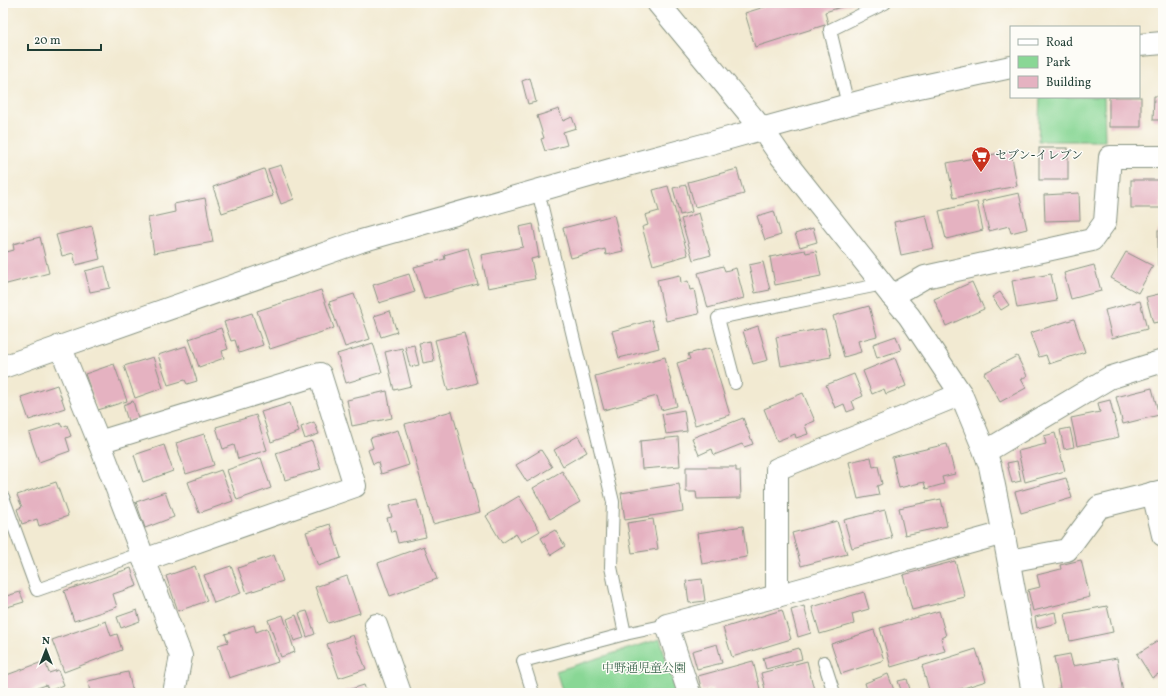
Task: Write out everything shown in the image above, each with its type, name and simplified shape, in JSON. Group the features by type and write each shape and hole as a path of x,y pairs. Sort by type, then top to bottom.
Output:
{"street":[{"path":"658,3 762,130 780,155 909,316 961,394 990,466 1004,533 1032,693"},
{"path":"1140,45 1163,43"},
{"path":"3,367 361,241 624,166 762,130 848,105 906,90 1010,67"},
{"path":"887,290 925,277 1092,240 1105,222 1110,157 1163,157"},
{"path":"60,346 99,442 181,656 174,693"},
{"path":"985,452 1109,378 1163,361"},
{"path":"99,442 320,374 355,486 143,557"},
{"path":"777,596 777,469 961,394"},
{"path":"1009,561 1067,550 1099,507 1158,492 1163,535"},
{"path":"689,693 667,626 1004,533"},
{"path":"376,625 400,693"}],"lane":[{"path":"848,105 830,30 885,3"},
{"path":"538,191 612,502 611,567 625,634"},
{"path":"735,383 718,318 887,290"},
{"path":"3,497 37,590 143,557"},
{"path":"534,693 523,661 625,634 667,626"},
{"path":"824,662 834,693"}],"green space":[{"path":"1040,98 1104,98 1105,141 1038,141"},
{"name":"中野通児童公園","path":"660,639 677,693 563,693 556,671"}],"building":[{"path":"777,3 854,3 825,12 828,24 755,47 745,13"},
{"path":"530,78 536,102 528,104 522,81"},
{"path":"1154,96 1163,96 1163,120 1153,120"},
{"path":"1141,97 1141,127 1109,127 1109,98"},
{"path":"559,109 563,121 572,117 576,128 563,132 567,145 545,151 541,139 544,138 537,116"},
{"path":"1039,148 1068,148 1068,180 1039,180"},
{"path":"1011,151 1017,186 954,198 947,163"},
{"path":"281,165 294,199 281,204 268,169"},
{"path":"264,169 273,196 222,213 213,187"},
{"path":"737,169 744,194 695,207 688,182"},
{"path":"1131,180 1161,180 1161,208 1131,208"},
{"path":"686,185 692,212 680,215 673,188"},
{"path":"668,186 688,255 653,265 642,227 648,225 645,215 659,211 653,190"},
{"path":"1019,193 1027,229 1011,233 1009,226 989,231 982,201"},
{"path":"1079,193 1080,220 1045,221 1044,195"},
{"path":"205,198 213,242 154,253 148,218 175,212 174,204"},
{"path":"977,202 983,230 946,239 939,211"},
{"path":"774,211 781,235 765,240 757,216"},
{"path":"699,213 711,255 693,260 681,219"},
{"path":"614,215 623,251 606,255 605,249 571,258 563,228"},
{"path":"926,215 934,248 901,255 894,222"},
{"path":"533,224 539,257 531,259 535,279 488,288 481,255 523,247 519,227"},
{"path":"92,226 100,259 76,265 73,253 62,256 56,235"},
{"path":"813,228 817,242 800,247 795,234"},
{"path":"1158,230 1163,230 1163,265 1158,265"},
{"path":"40,237 49,273 3,285 3,253 14,250 13,244"},
{"path":"468,248 478,284 424,299 414,267 445,259 444,255"},
{"path":"805,250 806,253 816,251 821,276 775,285 770,257"},
{"path":"1126,252 1153,266 1138,293 1111,278"},
{"path":"763,262 770,290 755,293 749,265"},
{"path":"1094,265 1101,291 1071,299 1064,273"},
{"path":"105,266 110,288 90,292 85,271"},
{"path":"723,266 725,271 736,268 744,298 708,308 698,273"},
{"path":"409,274 415,292 379,303 373,285"},
{"path":"1051,274 1057,301 1017,308 1012,281"},
{"path":"680,275 681,283 688,281 690,290 694,289 699,314 666,321 657,280"},
{"path":"972,282 984,309 946,326 934,299"},
{"path":"321,290 334,328 270,349 257,311"},
{"path":"1000,292 1009,305 1001,310 992,297"},
{"path":"1163,293 1163,321 1153,323 1146,297"},
{"path":"354,294 370,339 345,347 329,302"},
{"path":"1140,301 1147,329 1112,338 1105,310"},
{"path":"869,306 877,336 858,341 861,352 844,357 833,316"},
{"path":"390,311 397,332 381,337 374,316"},
{"path":"252,313 263,345 239,353 235,340 231,341 224,322"},
{"path":"1074,319 1085,352 1049,364 1046,355 1039,357 1030,333"},
{"path":"652,320 659,348 619,358 612,331"},
{"path":"758,326 768,360 753,364 743,331"},
{"path":"221,328 228,349 222,351 224,358 199,367 189,339"},
{"path":"825,328 831,357 781,366 776,337"},
{"path":"464,333 477,383 448,391 435,340"},
{"path":"896,336 901,350 877,358 873,344"},
{"path":"430,341 434,361 423,363 419,343"},
{"path":"373,343 382,372 346,383 337,354"},
{"path":"414,345 419,365 410,367 405,347"},
{"path":"186,346 197,381 187,384 185,380 168,385 158,355"},
{"path":"402,348 411,386 394,390 385,352"},
{"path":"710,348 730,415 695,425 677,363 690,359 688,354"},
{"path":"1017,356 1027,376 1021,379 1026,388 1000,402 984,373"},
{"path":"153,357 163,388 135,398 124,366"},
{"path":"665,357 677,406 661,410 657,396 604,410 595,376"},
{"path":"895,358 906,386 886,394 884,389 872,394 863,371"},
{"path":"114,364 127,401 98,410 85,374"},
{"path":"854,374 863,396 852,401 855,409 847,412 844,404 835,408 826,385"},
{"path":"57,385 65,408 29,420 21,397"},
{"path":"1152,388 1159,415 1123,424 1116,397"},
{"path":"387,391 392,418 352,426 347,400"},
{"path":"803,393 815,421 805,425 808,434 796,438 795,434 777,441 764,409"},
{"path":"1110,400 1119,437 1077,446 1071,418 1100,412 1098,403"},
{"path":"133,401 138,418 128,421 123,405"},
{"path":"290,403 299,432 271,442 261,412"},
{"path":"684,410 687,431 666,434 662,414"},
{"path":"452,411 480,512 433,524 405,424"},
{"path":"256,415 267,450 238,459 234,445 223,449 216,427"},
{"path":"743,418 753,444 744,447 742,444 714,455 712,449 699,455 692,438"},
{"path":"314,422 319,434 305,439 301,427"},
{"path":"60,423 62,427 67,425 71,436 66,438 70,451 39,462 29,433"},
{"path":"1070,428 1074,447 1064,449 1060,430"},
{"path":"398,430 409,465 381,474 378,462 373,464 368,450 373,448 370,438"},
{"path":"1055,433 1065,471 1025,482 1018,451 1046,444 1044,436"},
{"path":"204,434 214,465 186,474 176,443"},
{"path":"578,436 587,452 563,466 554,450"},
{"path":"678,437 680,466 642,469 640,441"},
{"path":"312,441 321,469 285,480 276,453"},
{"path":"947,444 955,474 942,477 944,484 926,489 924,482 899,488 892,457"},
{"path":"164,445 173,471 143,482 134,455"},
{"path":"541,450 552,467 527,482 516,465"},
{"path":"871,457 873,467 878,466 882,484 877,486 879,495 858,499 849,462"},
{"path":"261,458 271,488 237,500 227,470"},
{"path":"1017,461 1021,481 1012,483 1007,463"},
{"path":"686,467 736,467 736,471 740,471 741,498 697,499 696,492 686,492"},
{"path":"221,470 233,501 199,513 188,482"},
{"path":"562,471 580,502 550,519 533,488"},
{"path":"1066,478 1072,498 1021,513 1015,492"},
{"path":"56,482 68,516 39,526 37,519 22,524 17,509 22,507 17,495"},
{"path":"679,484 683,511 625,520 621,493"},
{"path":"165,492 174,517 145,528 136,502"},
{"path":"519,496 540,531 521,542 516,534 502,543 486,516"},
{"path":"941,499 947,526 905,535 899,508"},
{"path":"417,500 426,537 398,543 395,531 391,532 387,518 392,517 389,506"},
{"path":"885,510 892,538 852,548 844,520"},
{"path":"653,519 658,549 632,553 627,523"},
{"path":"837,521 847,554 801,566 792,533"},
{"path":"330,524 341,558 318,566 306,532"},
{"path":"743,526 747,557 702,564 697,533"},
{"path":"555,530 565,546 551,555 541,538"},
{"path":"424,546 437,579 390,596 378,563"},
{"path":"274,555 283,581 247,593 238,568"},
{"path":"1081,560 1090,597 1033,611 1028,590 1040,587 1037,575 1061,569 1060,565"},
{"path":"955,561 965,597 912,610 903,575"},
{"path":"195,566 207,601 178,611 166,576"},
{"path":"231,566 241,593 214,603 204,575"},
{"path":"131,568 137,586 113,594 117,607 74,621 64,591"},
{"path":"347,576 360,613 328,623 315,587"},
{"path":"702,579 705,601 689,603 686,581"},
{"path":"20,592 24,602 4,608 3,597"},
{"path":"864,592 869,609 852,614 854,624 820,634 812,607"},
{"path":"804,606 811,633 798,637 791,610"},
{"path":"1107,606 1113,632 1070,641 1064,614"},
{"path":"137,610 140,621 121,628 117,617"},
{"path":"782,610 791,639 732,657 723,628"},
{"path":"307,611 315,634 307,637 299,613"},
{"path":"939,611 946,636 941,638 945,651 891,667 880,628"},
{"path":"1055,612 1057,623 1037,628 1035,617"},
{"path":"283,615 295,652 281,657 268,620"},
{"path":"296,615 304,638 294,641 287,619"},
{"path":"106,621 111,636 117,634 122,650 64,672 52,640"},
{"path":"254,625 256,632 267,628 278,662 229,678 218,645 228,642 225,634"},
{"path":"874,630 884,660 841,674 831,644"},
{"path":"353,635 366,669 339,678 327,644"},
{"path":"1163,638 1163,671 1152,678 1137,654"},
{"path":"717,644 722,663 697,669 692,651"},
{"path":"799,648 802,659 766,669 763,658"},
{"path":"976,649 986,681 954,691 955,693 930,693 922,666"},
{"path":"1070,654 1073,666 1117,658 1123,693 1057,693 1056,689 1060,688 1054,657"},
{"path":"45,661 49,673 58,670 64,685 49,691 46,685 24,693 5,693 3,687 3,681 5,680 4,676"},
{"path":"753,661 761,693 714,693 713,688 702,691 698,676"},
{"path":"807,661 814,690 804,693 766,693 761,673"},
{"path":"128,672 133,693 90,693 88,681"},
{"path":"888,674 895,693 868,693 865,683"},
{"path":"907,679 911,693 902,693 898,681"},
{"path":"364,685 367,693 346,693 345,691"},
{"path":"1138,688 1141,693 1129,693"}],"place":[{"name":"セブン-イレブン","path":"981,173"}]}
